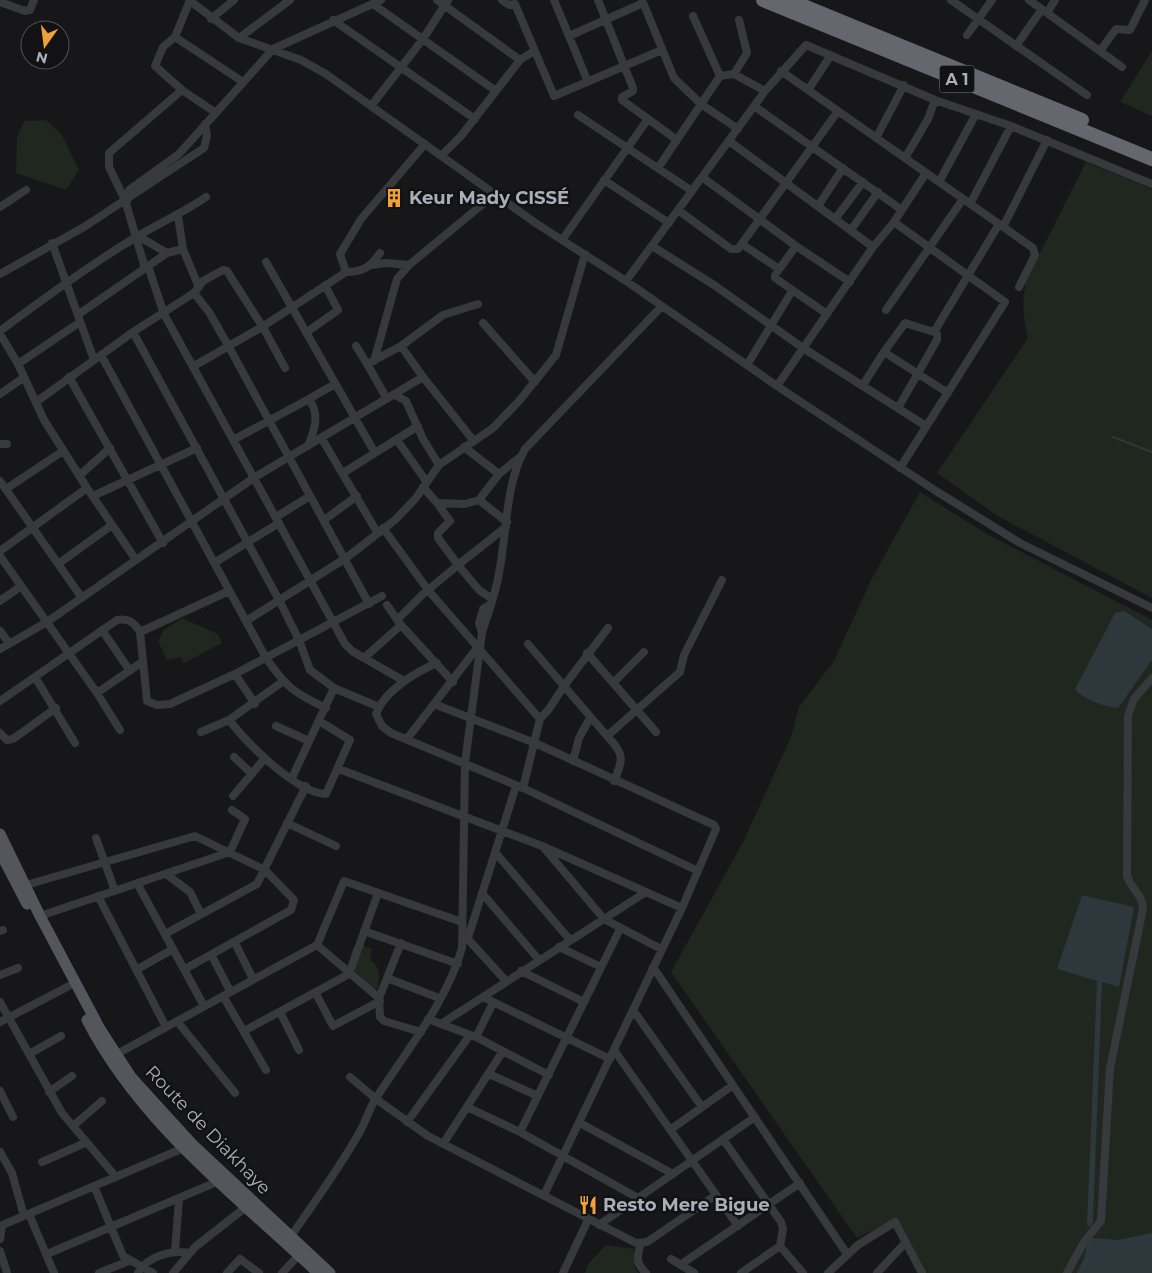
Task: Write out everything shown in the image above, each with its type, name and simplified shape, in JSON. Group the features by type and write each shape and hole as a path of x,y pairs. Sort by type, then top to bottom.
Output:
{"highway":[{"name":"A 1","path":"763,0 1152,158"},
{"name":"A 1","path":"789,0 1152,148"}],"main road":[{"name":"Route de Diakhaye","path":"0,834 40,916 115,1055 188,1146 219,1181 318,1273"},
{"name":"Route de Diakhaye","path":"0,852 98,1043 118,1074 188,1146 330,1273"}],"street":[{"path":"0,2 30,10 34,0"},
{"path":"216,113 182,90 155,66 163,47 175,37 190,0 239,38 301,60 326,74 562,240 626,281 777,386 900,468 1020,542 1152,608"},
{"path":"211,18 234,0"},
{"path":"239,38 290,0"},
{"path":"437,0 446,3 520,60"},
{"path":"502,0 509,4 514,2 554,96 662,50"},
{"path":"554,0 588,82"},
{"path":"598,0 633,90 621,98 677,140"},
{"path":"951,0 1087,95"},
{"path":"967,35 992,0"},
{"path":"1029,0 1122,67"},
{"path":"1016,46 1056,0"},
{"path":"1100,51 1116,29 1130,30 1145,0"},
{"path":"569,36 606,20 642,1 674,78 701,104 738,129"},
{"path":"127,200 129,190 179,154 274,49 377,2 423,39 496,91"},
{"path":"371,106 423,39 446,3"},
{"path":"693,16 720,76"},
{"path":"334,20 475,119"},
{"path":"734,74 748,53 739,20"},
{"path":"175,37 243,82"},
{"path":"626,281 765,91 806,45 904,85 935,100 1011,126 1152,184"},
{"path":"442,155 475,119 520,60 534,51"},
{"path":"808,90 831,55"},
{"path":"781,71 1035,251 1019,288"},
{"path":"658,168 720,76 734,74 765,91"},
{"path":"876,138 904,85"},
{"path":"182,90 109,153 109,167 127,200 146,267 164,314 345,644 352,651 404,681"},
{"path":"905,158 922,131 935,100"},
{"path":"754,106 902,210"},
{"path":"678,210 731,249 738,249 838,111"},
{"path":"939,182 976,114"},
{"path":"578,115 692,191"},
{"path":"562,240 648,120"},
{"path":"0,274 127,200 204,148 208,136 205,124"},
{"path":"886,310 930,248 967,201 1011,126"},
{"path":"934,332 968,274 1001,226 1047,140"},
{"path":"729,141 874,247"},
{"path":"346,272 340,254 361,220 425,144"},
{"path":"818,206 843,168"},
{"path":"777,386 874,247 894,222 926,172"},
{"path":"702,177 796,246 850,282"},
{"path":"604,180 669,223"},
{"path":"835,219 863,182"},
{"path":"0,207 26,190"},
{"path":"851,230 878,192"},
{"path":"370,363 397,279 409,264 495,194"},
{"path":"136,560 79,476 44,420 18,364 1,336 68,281 137,236 178,216 206,197"},
{"path":"178,216 183,249 198,285"},
{"path":"894,222 968,274 1003,300 1005,304 900,468"},
{"path":"137,236 167,253"},
{"path":"52,243 97,358 161,465 266,658 282,682 301,696 326,708"},
{"path":"742,244 779,270"},
{"path":"652,246 714,285 803,348 926,426"},
{"path":"796,246 775,278 827,314"},
{"path":"18,364 146,267 167,253 183,249"},
{"path":"194,366 229,347 346,272 360,272 371,265 380,253"},
{"path":"246,621 310,578 346,558 416,498 439,465 493,428 535,382 556,354 585,254"},
{"path":"266,262 376,453"},
{"path":"371,265 386,263 409,264"},
{"path":"36,402 133,332 164,314 194,293 198,285 225,270 262,326 285,368"},
{"path":"307,332 338,310 325,284"},
{"path":"747,365 792,291"},
{"path":"194,293 229,347 289,459 346,558 369,604"},
{"path":"370,363 401,346 443,315 478,304"},
{"path":"437,503 465,504 480,500 499,474 520,457 532,440 661,306"},
{"path":"483,322 535,382"},
{"path":"862,385 905,323 934,332 937,334 937,340 898,408"},
{"path":"133,332 279,600 299,640 310,670 334,688 379,708"},
{"path":"356,346 370,363 387,399"},
{"path":"401,346 473,440"},
{"path":"884,352 948,393"},
{"path":"69,377 163,542"},
{"path":"0,650 82,598 255,477 289,459 423,377"},
{"path":"0,394 23,378"},
{"path":"233,440 335,384"},
{"path":"395,395 406,401 439,465"},
{"path":"308,446 316,416 316,408 309,399"},
{"path":"343,473 418,426"},
{"path":"322,439 380,530 428,590 540,719"},
{"path":"397,440 450,521 438,533 438,538 479,590 492,601"},
{"path":"464,447 499,474"},
{"path":"79,476 110,448"},
{"path":"93,496 197,448"},
{"path":"6,490 63,451"},
{"path":"506,981 465,936 462,922 463,815 465,763 478,649 482,633 480,629 481,614 492,601 499,575 520,457"},
{"path":"0,481 82,598"},
{"path":"0,551 87,488"},
{"path":"214,563 248,542 310,496"},
{"path":"324,520 357,496"},
{"path":"480,500 507,525"},
{"path":"364,658 428,590 507,525"},
{"path":"58,564 112,526"},
{"path":"0,556 97,694 120,730"},
{"path":"607,736 680,672 684,655 722,580"},
{"path":"0,601 21,586"},
{"path":"140,632 229,591"},
{"path":"0,701 117,620 125,619 135,624 140,632 147,701 157,705 170,704 235,674 382,596"},
{"path":"387,605 399,622 453,682"},
{"path":"290,1236 338,1169 360,1132 376,1099 421,1032 458,964 465,936 535,743 540,719 549,710 587,653 608,628"},
{"path":"102,630 130,671"},
{"path":"0,631 9,643"},
{"path":"528,644 590,718 618,748 622,762 614,781"},
{"path":"407,739 478,649"},
{"path":"613,683 644,652"},
{"path":"587,653 656,732"},
{"path":"97,694 142,662"},
{"path":"437,663 415,673 404,681 379,708 376,714 382,726 407,739 520,787 698,871"},
{"path":"235,674 254,704"},
{"path":"35,676 75,742"},
{"path":"1067,1273 1084,1242 1101,1221 1110,1068 1143,909 1141,897 1130,884 1127,876 1128,716 1134,699 1152,678"},
{"path":"201,732 230,720 282,682"},
{"path":"292,778 334,688"},
{"path":"434,704 535,743 614,781 714,825 716,833 580,1123 544,1195"},
{"path":"0,733 7,740 13,739 56,708"},
{"path":"573,761 579,738 590,718"},
{"path":"230,720 246,740 265,758 292,778 326,794 339,769 350,740 319,721"},
{"path":"276,726 309,741"},
{"path":"234,757 252,774"},
{"path":"233,796 265,758"},
{"path":"339,769 542,846 682,908"},
{"path":"165,934 256,884 265,870 306,786"},
{"path":"40,916 230,852 246,819 232,810"},
{"path":"287,824 336,846"},
{"path":"26,885 195,836 265,870 294,900 291,910 212,956 184,969"},
{"path":"96,838 115,890"},
{"path":"542,846 604,919 620,929 662,949"},
{"path":"495,852 570,940"},
{"path":"166,874 190,892 201,914"},
{"path":"115,1055 317,945 341,883 347,882 462,922"},
{"path":"137,883 204,1006"},
{"path":"244,1031 349,974 378,892"},
{"path":"441,1024 646,892"},
{"path":"482,893 539,960"},
{"path":"98,896 166,1027"},
{"path":"520,1132 620,929"},
{"path":"364,931 401,942 458,964"},
{"path":"401,942 379,999 380,1017 384,1021 421,1032"},
{"path":"235,943 253,979"},
{"path":"317,945 379,999"},
{"path":"559,947 601,967"},
{"path":"136,970 173,949"},
{"path":"212,956 244,1031 266,1070"},
{"path":"653,967 848,1254"},
{"path":"0,975 18,968"},
{"path":"521,971 584,1002"},
{"path":"387,978 439,998"},
{"path":"0,1022 9,1019 21,1010 69,986"},
{"path":"315,992 333,1026 379,999"},
{"path":"483,998 610,1059"},
{"path":"0,1002 49,1092 85,1143 116,1177"},
{"path":"407,1122 473,1036 493,1002"},
{"path":"632,1010 702,1107"},
{"path":"280,1012 300,1050"},
{"path":"428,1018 473,1036 549,1075"},
{"path":"177,1021 235,1093"},
{"path":"29,1054 61,1036"},
{"path":"614,1050 738,1226"},
{"path":"443,1144 503,1051"},
{"path":"489,1074 538,1096"},
{"path":"49,1092 72,1076"},
{"path":"350,1077 407,1122 443,1144 636,1243 647,1242 716,1195"},
{"path":"670,1130 733,1085"},
{"path":"0,1091 13,1117"},
{"path":"73,1126 102,1101"},
{"path":"467,1108 520,1132 638,1198"},
{"path":"600,1225 755,1117"},
{"path":"580,1123 673,1174"},
{"path":"723,1139 781,1222 780,1246 803,1273"},
{"path":"42,1162 85,1143"},
{"path":"0,1239 1,1226 188,1146"},
{"path":"0,1152 12,1174 27,1215 48,1254 54,1273"},
{"path":"48,1254 219,1181"},
{"path":"680,1265 800,1183"},
{"path":"94,1186 118,1247 139,1270 153,1273"},
{"path":"175,1252 179,1199"},
{"path":"173,1273 189,1253 246,1207"},
{"path":"563,1273 588,1220"},
{"path":"828,1273 848,1254 894,1222 896,1222 922,1273"},
{"path":"877,1273 906,1242"},
{"path":"641,1243 637,1256 638,1264 646,1273"},
{"path":"742,1273 780,1246"},
{"path":"0,1251 2,1267 7,1273"},
{"path":"139,1270 159,1256 175,1252 189,1253"},
{"path":"282,1273 299,1255"},
{"path":"226,1273 240,1259 259,1273"},
{"path":"671,1259 694,1273"},
{"path":"99,1273 129,1261"}],"shaded area":[{"path":"1152,51 1152,116 1120,102"},
{"path":"46,120 62,135 79,170 66,190 16,173 17,137 24,121"},
{"path":"1086,162 1152,189 1152,598 996,515 937,473 1028,338 1023,308 1027,279"},
{"path":"920,492 987,534 1152,620 1152,1273 923,1273 895,1220 857,1238 671,972 744,840 791,737 799,707 834,661 871,580"},
{"path":"1124,611 1152,629 1152,660 1118,708 1094,702 1078,693 1075,689 1115,613"},
{"path":"182,618 218,634 222,643 184,663 181,657 167,660 158,641 164,630"},
{"path":"1082,895 1134,907 1119,987 1102,982 1093,1222 1090,1227 1087,1224 1097,981 1057,969"},
{"path":"361,945 372,949 370,960 378,969 378,988 370,993 355,973 350,957 354,946"},
{"path":"1152,1233 1152,1273 1077,1273 1085,1256 1087,1241 1092,1238 1117,1240"},
{"path":"606,1245 634,1249 635,1269 639,1273 585,1273 589,1263"}],"waterway":[{"path":"1113,437 1152,452"}],"place":[{"name":"Keur Mady CISSÉ","path":"394,198"},
{"name":"Resto Mere Bigue","path":"588,1205"}]}
